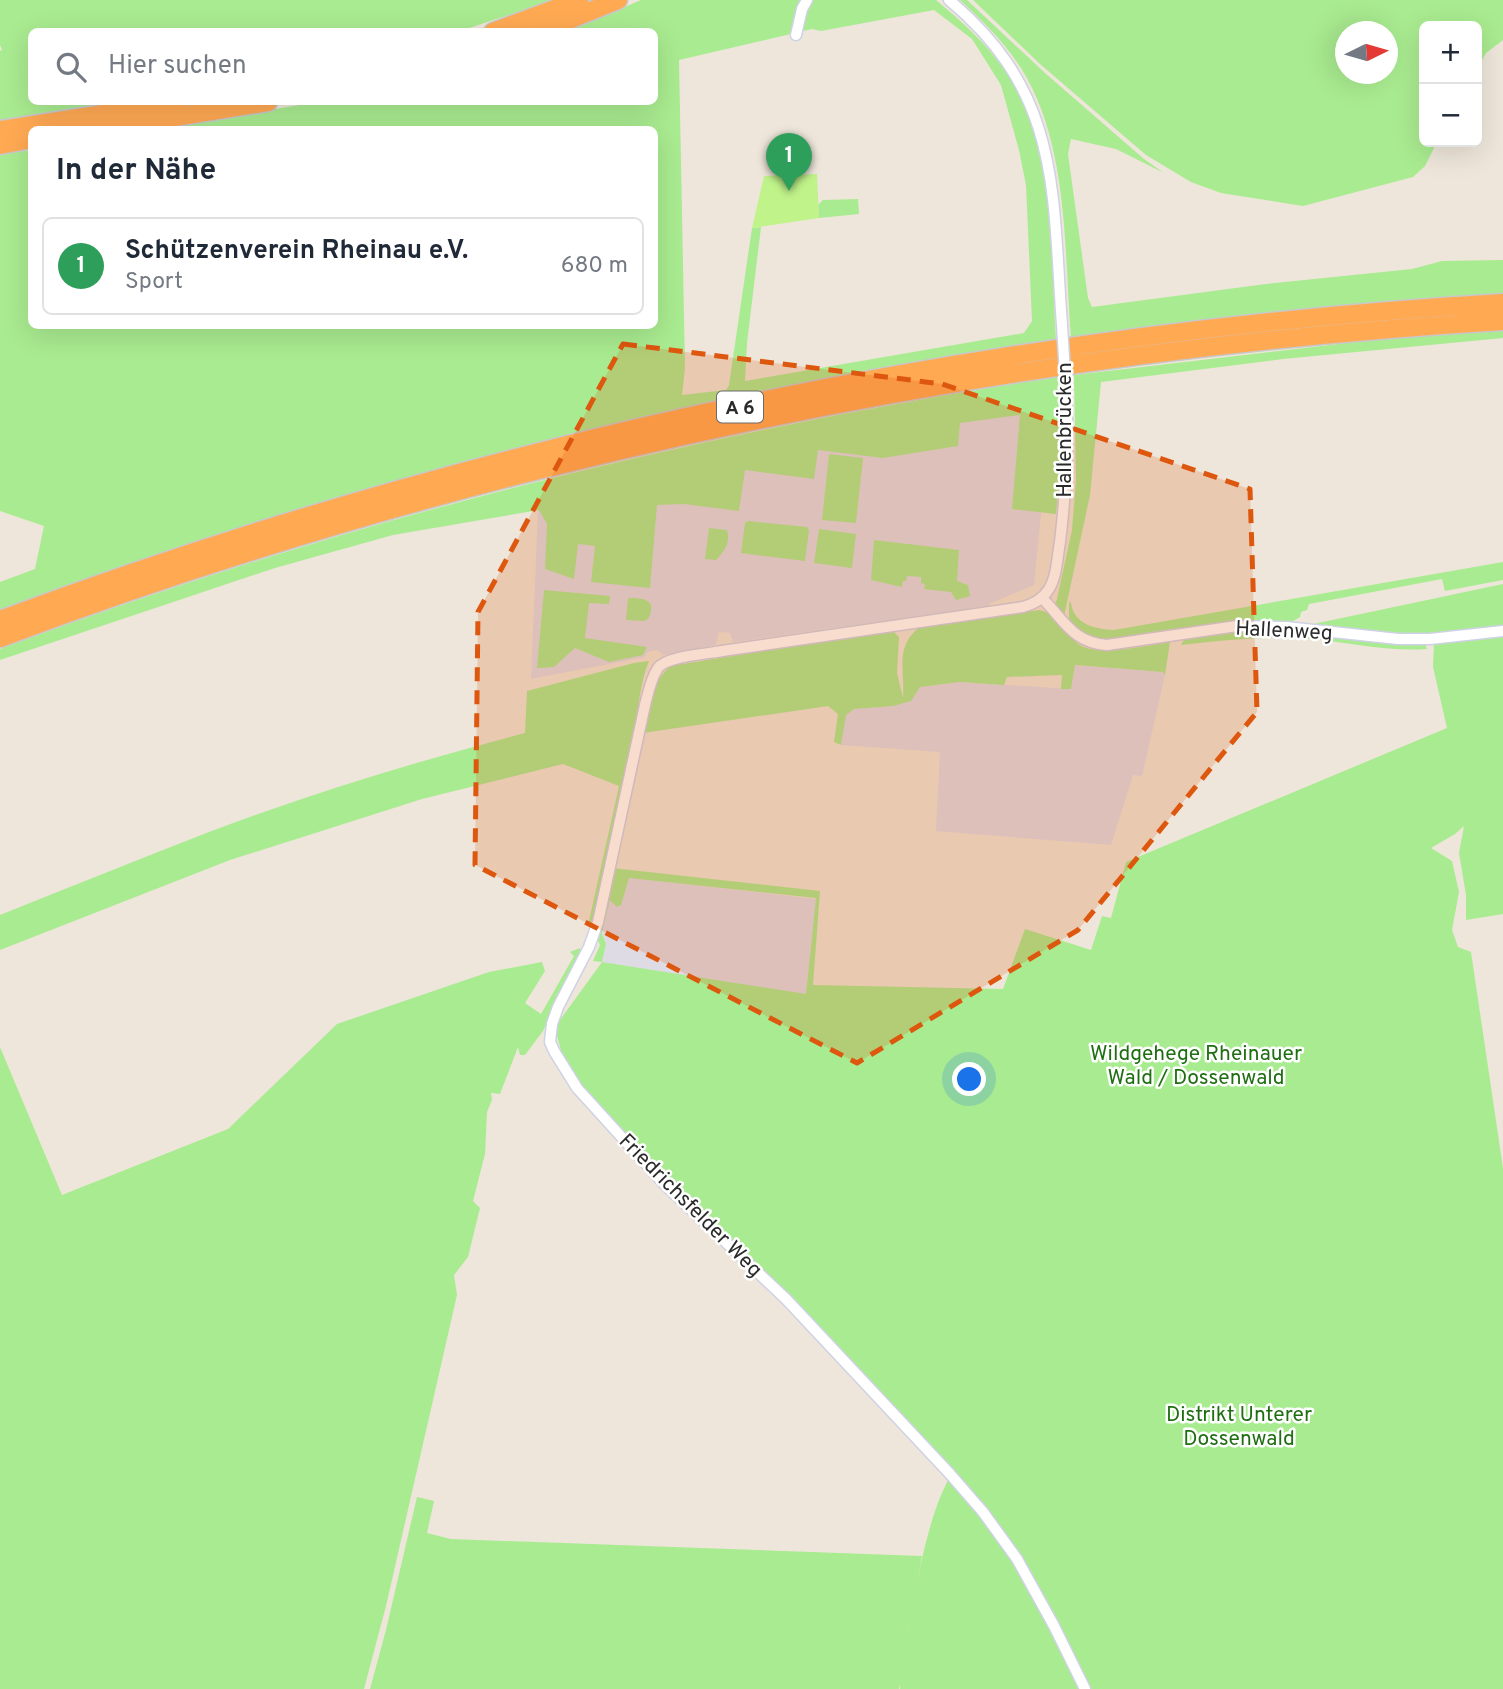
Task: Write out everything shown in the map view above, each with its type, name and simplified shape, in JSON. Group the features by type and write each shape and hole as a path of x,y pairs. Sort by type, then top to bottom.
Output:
{"highway":[{"path":"504,28 579,0"},
{"path":"550,28 618,0"},
{"path":"0,130 161,105"},
{"path":"120,126 249,105"},
{"path":"0,145 28,140"},
{"name":"A 6","path":"0,620 223,543 389,493 589,441 762,402 959,365 1122,340 1331,316 1503,303"},
{"name":"A 6","path":"0,639 213,565 375,515 542,470 739,425 875,398 1121,359 1336,333 1503,321"}],"street":[{"path":"796,35 807,0"},
{"name":"Hallenbrücken","path":"949,0 998,48 1015,73 1038,123 1052,184 1068,460 1066,495 1054,579 1042,598"},
{"name":"Hallenweg","path":"1042,598 1074,634 1095,644 1107,645 1237,626 1286,627 1398,639 1430,639 1503,631"},
{"name":"Friedrichsfelder Weg","path":"1042,598 1023,607 674,659 660,664 645,705 598,922 589,947 558,1007 550,1042 578,1088 665,1185 786,1299 984,1512 1017,1559 1085,1689"}],"highlighted area":[{"path":"623,344 942,384 1250,489 1257,712 1078,930 857,1063 475,865 478,612"}],"shaded area":[{"path":"1039,401 1041,514 1034,585 989,606 733,642 730,633 719,632 716,645 663,655 657,650 647,652 645,657 531,679 538,510"},
{"path":"1074,665 1163,672 1165,675 1142,776 1133,775 1111,845 936,831 940,752 841,745 845,715 853,709 893,706 920,687 960,682 1071,689"},
{"path":"615,876 816,899 806,995 602,962 606,944 602,935"}],"green space":[{"path":"0,0 554,0 469,28 28,28 28,105 97,105 0,120"},
{"path":"641,0 936,0 997,59 1021,99 1033,132 1042,166 1051,236 1056,341 887,368 718,401 468,461 289,513 0,610 0,582 35,569 44,526 0,511 0,155 28,150 28,329 658,329 658,126 177,126 300,105 658,105 658,28 576,28","holes":["934,10 972,39 1001,85 1026,185 1032,321 1024,333 745,381 761,227 752,228 729,385 726,390 682,395 685,368 679,60 812,29 821,31"]},
{"path":"960,0 967,0 1045,73 1144,159 1164,173 1116,149 1071,139 1068,154 1088,298 1092,307 1266,284 1412,269 1442,261 1503,260 1503,294 1283,312 1071,338 1065,234 1056,164 1048,130 1037,98 1021,68 993,32"},
{"path":"973,0 1503,0 1503,40 1486,53 1482,60 1482,21 1419,21 1419,147 1434,147 1425,166 1413,177 1303,206 1221,193 1191,182 1146,155 1040,64"},
{"path":"817,174 819,218 752,228 764,176"},
{"path":"858,199 859,214 819,218 818,205 823,200"},
{"path":"1503,330 1503,338 1283,359 1101,382 1090,495 1063,621 1053,609 1072,530 1076,480 1074,375 1373,340"},
{"path":"1058,377 1062,442 1056,514 1012,509 1020,415 960,423 958,446 883,458 818,450 814,479 745,470 739,511 684,504 657,505 650,588 591,582 595,546 578,544 574,579 545,569 547,524 539,510 393,535 275,568 0,660 0,649 129,603 390,521 655,453 923,399"},
{"path":"829,454 863,458 856,523 822,520"},
{"path":"748,521 807,527 809,530 805,561 741,553 745,523"},
{"path":"709,528 727,530 728,534 726,546 716,560 705,559"},
{"path":"819,529 856,534 852,568 814,563"},
{"path":"874,540 959,550 957,581 968,585 970,596 956,600 951,592 924,589 925,584 921,583 921,577 907,576 902,587 871,580"},
{"path":"1503,562 1503,580 1445,591 1442,579 1309,604 1300,617 1288,624 1107,641 1086,635 1069,621 1069,602 1081,621 1114,630"},
{"path":"1503,584 1503,626 1424,634 1384,634 1304,626"},
{"path":"544,590 610,596 609,604 589,603 585,638 647,647 643,655 609,662 575,648 554,667 537,668"},
{"path":"628,598 648,601 651,612 648,619 626,620"},
{"path":"1040,610 1051,615 1077,643 1095,650 1170,642 1165,675 1163,672 1075,665 1071,689 1061,689 1062,675 1007,677 1004,685 960,682 920,687 911,701 893,706 854,709 846,715 841,745 834,742 838,714 828,706 643,733 654,689 670,666 892,630 899,637 897,673 903,698 904,649 913,633 922,625"},
{"path":"1248,630 1425,643 1427,649 1383,648 1293,638 1181,645 1185,638 1205,633"},
{"name":"Distrikt Unterer Dossenwald","path":"1503,635 1503,914 1466,920 1466,895 1459,853 1464,826 1431,848 1452,861 1459,892 1452,930 1458,947 1471,952 1503,1168 1503,1689 900,1689 900,1684 899,1689 370,1689 417,1497 434,1501 427,1533 451,1539 922,1556 919,1572 935,1510 953,1471 669,1182 579,1085 562,1054 557,1024 602,962 593,961 600,945 597,939 612,868 820,891 813,985 1003,989 1025,929 1091,950 1102,916 1111,918 1126,862 1447,728 1433,667 1434,643","holes":["629,878 816,898 806,994 602,962 606,944 602,934 610,900 617,907 621,905"]},
{"path":"649,661 609,859 590,935 589,921 619,786 563,764 422,799 230,860 0,950 0,915 287,804 405,766 525,733 527,691"},
{"path":"580,948 581,952 543,1031 525,1055 520,1055 518,1047 500,1094 491,1093 492,1100 487,1112 485,1154 473,1201 480,1208 468,1257 454,1275 457,1295 386,1606 364,1689 0,1689 0,1047 62,1195 228,1129 337,1024 489,972 542,962 545,971 525,1003 541,1014 574,956 570,952"}],"place":[{"name":"Schützenverein Rheinau e.V.","path":"789,191"}],"park label":[{"name":"Wildgehege Rheinauer Wald / Dossenwald","path":"1196,1065"}]}
